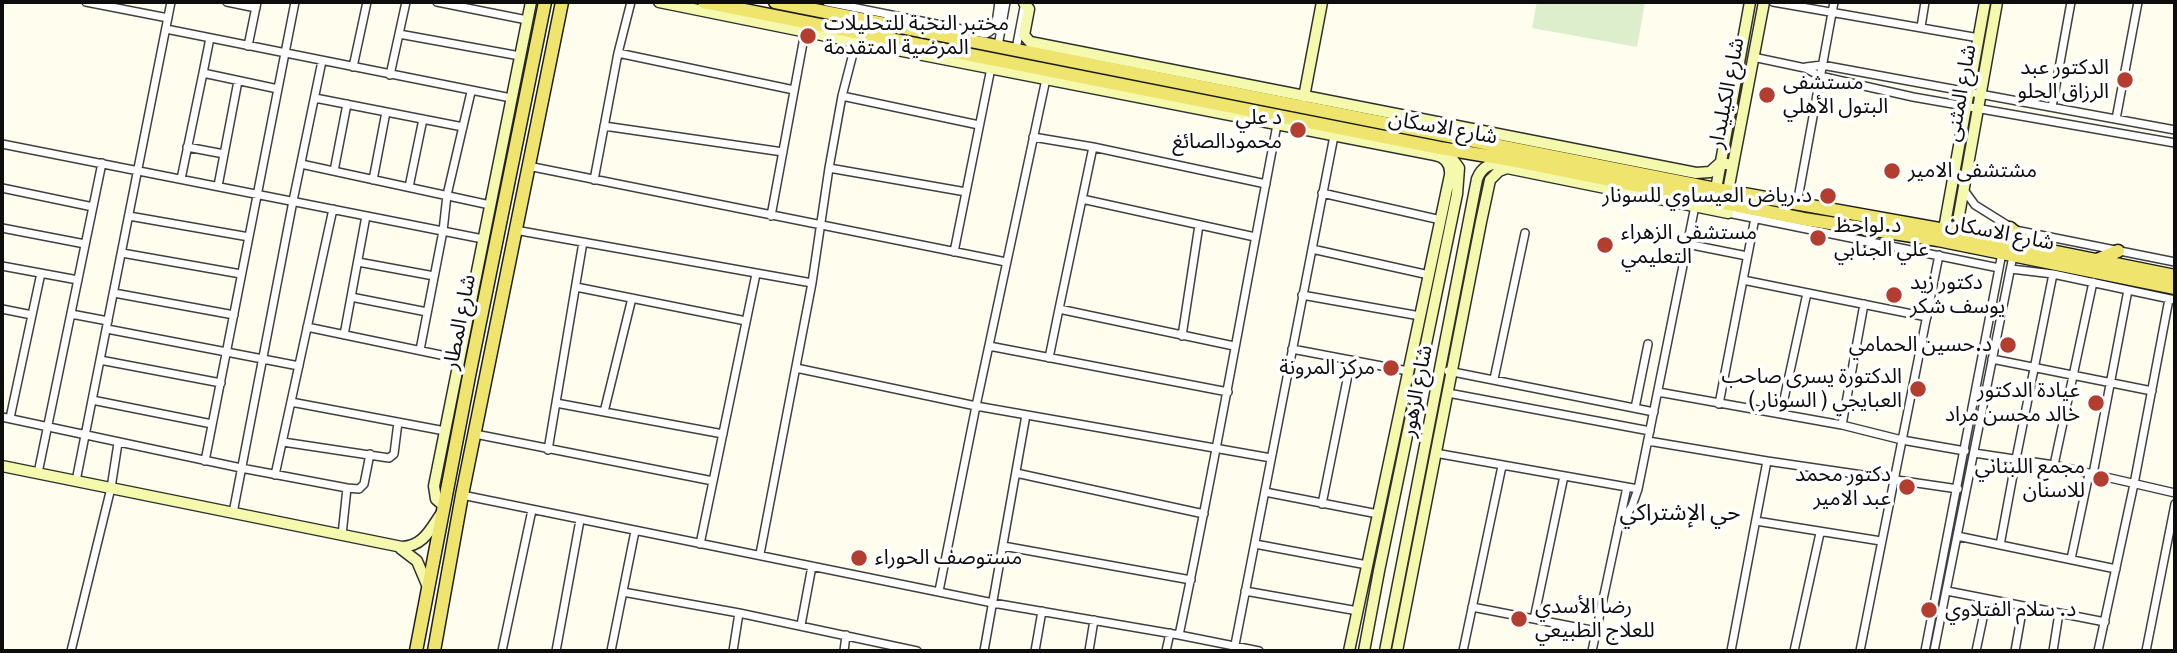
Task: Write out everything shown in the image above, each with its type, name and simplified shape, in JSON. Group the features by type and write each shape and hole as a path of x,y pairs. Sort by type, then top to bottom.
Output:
{"main road":[{"name":"شارع المطار","path":"416,651 545,2"},
{"name":"شارع المطار","path":"434,651 485,378 562,2"},
{"path":"559,17 569,2"},
{"name":"شارع الاسكان","path":"704,2 770,20 996,66 1190,103 1243,109 1274,119 1402,144 1511,160 1559,174 1725,199 1797,204 1950,231 2097,260 2173,290"},
{"name":"شارع الاسكان","path":"775,2 830,6 998,46 1149,71 1245,95 1374,115 1617,163 1803,223 1938,240 2008,259 2173,290"},
{"path":"1243,109 1247,102 1245,95"},
{"path":"1273,100 1270,107 1274,119"},
{"path":"2010,228 2031,247"},
{"path":"2097,260 2118,251"},
{"path":"2151,295 2173,290"},
{"path":"469,376 477,381 485,378"},
{"path":"464,404 473,402 481,407"}],"street":[{"path":"86,2 168,18"},
{"path":"76,481 171,2"},
{"path":"227,2 256,5 248,46"},
{"path":"205,460 295,2"},
{"path":"353,67 368,2"},
{"path":"390,75 406,2"},
{"path":"438,2 527,20"},
{"path":"397,547 412,546 421,541 443,509 436,499 434,489 531,2"},
{"path":"594,180 618,53 631,2"},
{"path":"659,2 770,20 805,32 856,43 996,66 1046,79 1084,82"},
{"path":"830,6 986,34 994,28 999,2"},
{"path":"998,46 1006,2"},
{"path":"1021,2 1028,9 1024,35 1030,42 1149,71 1304,97 1374,115"},
{"path":"1016,49 1021,2"},
{"path":"1304,97 1322,2"},
{"name":"شارع الكيليدار","path":"1725,199 1720,163 1750,2"},
{"name":"شارع الكيليدار","path":"1725,199 1763,2"},
{"path":"1773,2 1979,38"},
{"path":"1797,204 1834,2"},
{"path":"1921,27 1925,2"},
{"name":"شارع المثنى","path":"1950,231 1966,107 1985,2"},
{"name":"شارع المثنى","path":"1950,231 1964,190 1997,2"},
{"path":"2052,107 2071,2"},
{"path":"2116,119 2138,2"},
{"path":"166,29 471,92 512,98"},
{"path":"771,216 805,32"},
{"path":"398,34 520,56"},
{"path":"181,179 210,38"},
{"path":"760,554 812,283 842,96 856,43"},
{"path":"618,53 794,90"},
{"path":"1753,57 1904,95 2175,142"},
{"path":"233,513 322,61"},
{"path":"1805,68 1822,65 2175,130"},
{"path":"954,252 979,125 996,66"},
{"path":"203,73 278,89"},
{"path":"939,591 1046,79"},
{"path":"218,186 238,81"},
{"path":"1904,95 1907,81"},
{"path":"420,350 443,231 447,195 471,92"},
{"path":"842,96 979,125"},
{"path":"315,98 463,127"},
{"path":"1166,651 1191,580 1266,184 1274,119 1190,103"},
{"path":"334,171 347,104"},
{"path":"373,180 386,112"},
{"path":"409,187 423,119"},
{"path":"604,126 783,152"},
{"path":"1307,126 1334,135 1402,144 1439,156 1449,164 1450,172 1420,316 1420,343 1408,371 1396,458 1378,513 1351,646 1365,647"},
{"path":"1234,649 1334,135"},
{"path":"1033,137 1266,184"},
{"path":"2,144 483,239"},
{"path":"187,146 224,155"},
{"path":"1049,358 1093,147"},
{"name":"شارع الزهور","path":"1365,647 1383,551 1396,458 1420,343 1447,247 1460,175 1455,160 1440,148"},
{"name":"شارع الزهور","path":"1385,651 1446,370 1460,271 1479,173 1494,163 1511,160"},
{"path":"38,473 102,163"},
{"path":"1617,163 1703,174 1713,171 1720,163 1733,165"},
{"path":"301,164 489,205"},
{"path":"527,166 1006,262"},
{"path":"829,168 966,192"},
{"path":"1397,651 1448,393 1446,370 1490,180 1499,171 1507,168 1559,174 1695,206 1725,199 1755,218 1803,223 1999,268"},
{"path":"2,188 93,207"},
{"path":"1964,190 1975,205 2010,228 2023,233 2175,262"},
{"path":"1322,193 1441,220"},
{"path":"1082,199 1255,237"},
{"path":"1618,528 1632,506 1638,489 1695,206"},
{"path":"275,475 333,209"},
{"path":"129,216 249,237"},
{"path":"344,335 366,216"},
{"path":"1719,404 1755,218"},
{"path":"1181,336 1199,225"},
{"path":"2,228 85,244"},
{"path":"515,230 812,283"},
{"path":"1494,379 1525,233"},
{"path":"548,450 583,242"},
{"path":"1687,244 1747,256"},
{"path":"1447,247 1455,246 1459,250 1460,271"},
{"path":"1312,249 1429,275"},
{"path":"122,253 242,274"},
{"path":"1860,651 1939,255"},
{"path":"1925,651 1999,268 2008,259"},
{"path":"2008,259 2053,274 2151,295"},
{"path":"1934,651 1992,359 2008,259"},
{"path":"358,262 434,276"},
{"path":"2,268 78,280"},
{"path":"41,273 6,417 118,443 347,488 359,489 364,484 370,454"},
{"path":"700,544 756,274"},
{"path":"2000,545 2053,274"},
{"path":"1743,280 1927,317"},
{"path":"2054,465 2093,282"},
{"path":"576,287 747,321"},
{"path":"2071,559 2128,290"},
{"path":"2098,651 2173,290"},
{"path":"114,293 234,315"},
{"path":"1781,413 1807,293"},
{"path":"1302,295 1420,316"},
{"path":"351,297 427,312"},
{"path":"604,412 632,298"},
{"path":"1842,425 1864,304"},
{"path":"2,309 32,315"},
{"path":"1059,309 1234,346"},
{"path":"71,314 226,353 299,366"},
{"path":"307,327 460,359"},
{"path":"1635,408 1648,345"},
{"path":"989,346 1228,392"},
{"path":"1292,349 1408,371"},
{"path":"1992,359 2151,391"},
{"path":"100,360 220,383"},
{"path":"1322,504 1351,360"},
{"path":"796,368 976,406 1271,458"},
{"path":"1446,370 1654,412"},
{"path":"1658,392 1781,413 1965,451"},
{"path":"1448,393 1650,431"},
{"path":"92,400 212,424"},
{"path":"291,402 445,431"},
{"path":"556,403 723,434"},
{"path":"984,651 1026,415"},
{"path":"283,442 389,458 392,457 398,422"},
{"path":"475,434 713,481"},
{"path":"1648,441 1958,489"},
{"path":"71,651 111,488 118,443"},
{"path":"1435,453 1638,489"},
{"path":"1974,453 2054,465 2175,493"},
{"path":"1731,651 1766,461"},
{"path":"2,466 397,547 408,552 417,561 428,587"},
{"path":"1463,651 1502,466"},
{"path":"1016,473 1204,514"},
{"path":"1534,619 1564,476"},
{"path":"1592,651 1627,487"},
{"path":"342,535 347,488"},
{"path":"1265,492 1378,513"},
{"path":"462,495 993,603 1174,634 1234,649 1259,651"},
{"path":"2146,651 2175,504"},
{"path":"1954,505 1958,511 1963,506"},
{"path":"502,651 532,510"},
{"path":"556,651 580,520"},
{"path":"1756,521 1881,541"},
{"path":"611,651 635,531"},
{"path":"1794,651 1820,533"},
{"path":"1957,536 2116,569"},
{"path":"1255,544 1367,565"},
{"path":"1003,546 1191,580"},
{"path":"1383,551 1387,559 1393,561 1404,555"},
{"path":"801,625 812,566"},
{"path":"1376,588 1380,583 1386,582 1392,583 1396,591"},
{"path":"1245,591 1358,611"},
{"path":"1947,591 2105,622"},
{"path":"623,592 739,612 917,651"},
{"path":"1976,651 1987,599"},
{"path":"2015,651 2023,606"},
{"path":"1472,607 1596,631"},
{"path":"1035,651 1042,611"},
{"path":"733,651 739,612"},
{"path":"2053,651 2059,613"},
{"path":"1089,651 1094,620"},
{"path":"844,651 846,635"}],"green space":[{"path":"1537,2 1645,2 1637,47 1532,28"}],"place":[{"name":"مختبر النخبة للتحليلات المرضية المتقدمة","path":"808,36"},
{"name":"الدكتور عبد الرزاق الحلو","path":"2125,80"},
{"name":"مستشفى البتول الأهلي","path":"1767,95"},
{"name":"د علي محمودالصائغ","path":"1298,130"},
{"name":"مشتشفى الامير","path":"1892,171"},
{"name":"د.رياض العيساوي للسونار","path":"1828,196"},
{"name":"د.لواحظ علي الجنابي","path":"1818,238"},
{"name":"مستشفى الزهراء التعليمي","path":"1605,245"},
{"name":"دكتور زيد يوسف شكر","path":"1894,295"},
{"name":"د.حسين الحمامي","path":"2008,345"},
{"name":"مركز المرونة","path":"1391,368"},
{"name":"الدكتورة يسرى صاحب العبايجي ( السونار )","path":"1918,389"},
{"name":"عيادة الدكتور خالد محسن مراد","path":"2096,403"},
{"name":"مجمع اللبناني للاسنان","path":"2101,479"},
{"name":"دكتور محمد عبد الامير","path":"1907,487"},
{"name":"مستوصف الحوراء","path":"859,558"},
{"name":"د. سلام الفتلاوي","path":"1929,610"},
{"name":"رضا الأسدي للعلاج الطبيعي","path":"1519,619"}],"district":[{"name":"حي الإشتراكي","path":"1680,513"}]}
